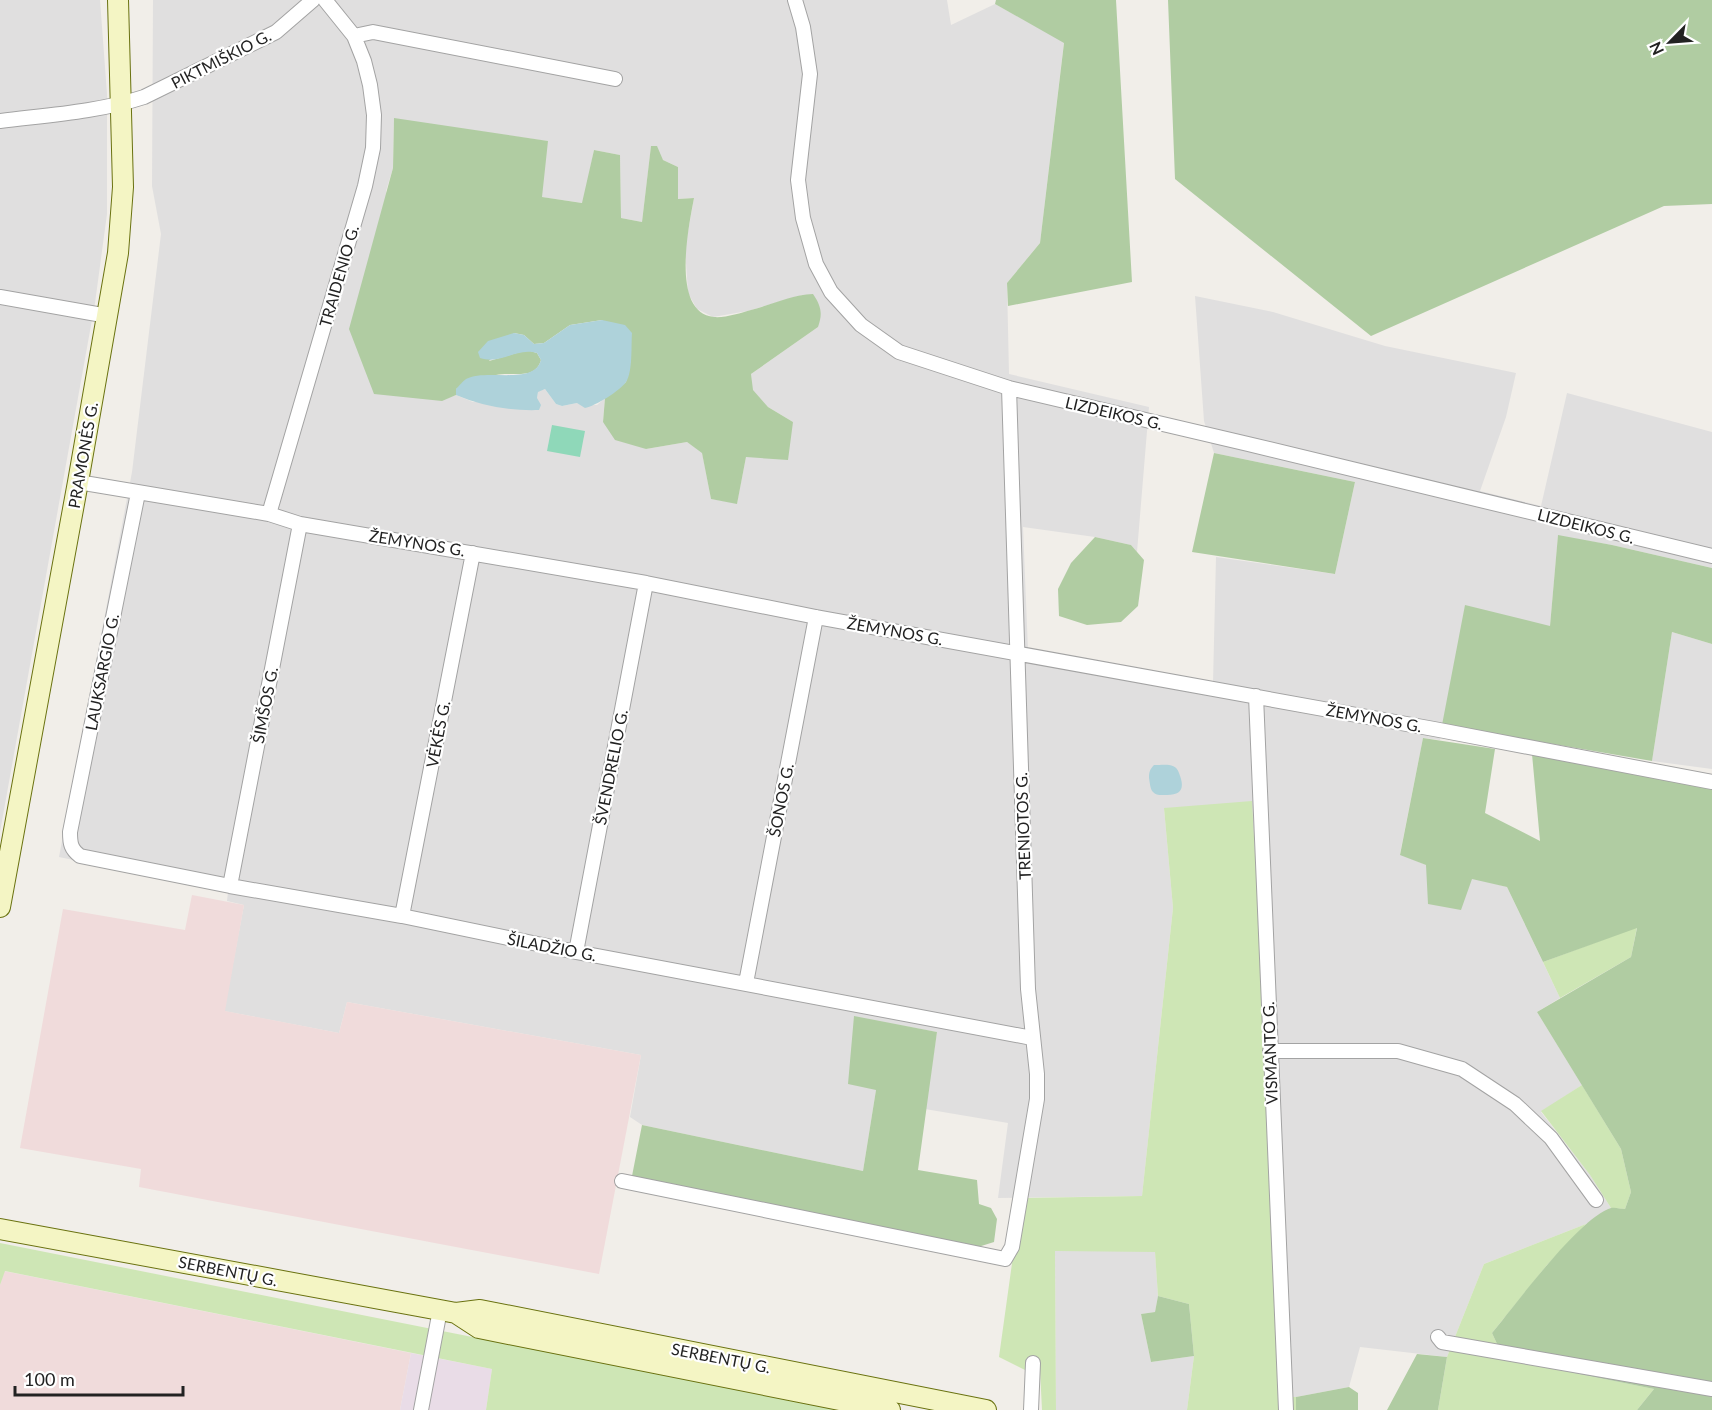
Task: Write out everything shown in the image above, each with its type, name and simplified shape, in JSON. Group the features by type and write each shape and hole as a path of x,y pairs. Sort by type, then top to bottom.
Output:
{"main road":[{"name":"PRAMONĖS G.","path":"0,906 108,316 121,222 122,104 117,0"},
{"name":"SERBENTŲ G.","path":"0,1229 448,1312 480,1310 986,1410"},
{"name":"SERBENTŲ G.","path":"448,1312 479,1328 890,1410"}],"street":[{"name":"PIKTMIŠKIO G.","path":"0,121 64,114 122,104 144,97 276,32 313,0"},
{"name":"TRAIDENIO G.","path":"268,514 365,186 373,148 374,115 364,61 354,36 325,0"},
{"name":"LIZDEIKOS G.","path":"795,0 803,27 810,74 798,180 803,218 816,264 831,292 861,325 899,352 1010,388 1712,556"},
{"path":"354,36 372,32 615,79"},
{"path":"0,297 108,316"},
{"name":"TRENIOTOS G.","path":"622,1181 1005,1259 1012,1247 1037,1099 1037,1074 1027,978 1010,388"},
{"name":"ŽEMYNOS G.","path":"78,482 268,514 300,524 646,583 816,617 1018,652 1712,782"},
{"name":"LAUKSARGIO G.","path":"73,851 70,832 138,493"},
{"name":"ŠIMŠOS G.","path":"230,886 300,524"},
{"name":"VĖKĖS G.","path":"402,916 473,552"},
{"name":"ŠVENDRELIO G.","path":"576,952 646,583"},
{"name":"ŠONOS G.","path":"746,983 816,617"},
{"name":"VISMANTO G.","path":"1256,696 1286,1410"},
{"name":"ŠILADŽIO G.","path":"73,851 80,856 230,886 402,916 576,952 1032,1038"},
{"path":"1270,1051 1398,1051 1462,1069 1515,1104 1551,1138 1596,1200"},
{"path":"421,1410 448,1312"},
{"path":"1438,1337 1442,1342 1712,1389"},
{"path":"1031,1410 1033,1364"}],"shaded area":[{"path":"0,0 100,0 107,94 107,214 95,303 0,832"},
{"path":"153,0 947,0 951,25 995,4 1064,42 1040,243 1007,283 1009,374 1149,407 1137,552 1131,545 1095,537 1023,527 1028,650 1213,683 1216,557 1335,574 1355,482 1214,453 1204,421 1195,296 1273,312 1385,346 1516,373 1506,417 1480,491 1541,506 1567,393 1712,432 1712,568 1612,545 1558,536 1550,626 1442,725 1440,740 1423,738 1400,854 1426,865 1507,887 1560,998 1537,1012 1582,1085 1541,1112 1590,1175 1611,1208 1586,1224 1484,1264 1447,1357 1360,1347 1349,1387 1296,1397 1278,1396 1270,1123 1164,808 1173,908 1142,1196 998,1198 1008,1123 925,1109 937,1032 854,1017 876,1090 863,1171 642,1125 630,1117 641,1055 347,1002 339,1033 224,1011 244,905 227,901 228,892 59,857 132,472 161,234 152,186","holes":["394,119 547,141 541,197 583,203 594,150 620,155 621,218 642,222 651,147 663,160 678,167 678,199 694,198 685,248 688,293 697,309 713,317 748,311 802,295 818,327 751,374 752,390 768,407 793,422 746,457 737,503 711,499 702,452 687,442 646,449 603,422 605,398 597,405 577,403 562,406 556,404 545,389 538,391 537,398 473,402 456,395 441,400 386,191 393,168"]},
{"path":"1672,632 1712,644 1712,769 1652,761"},
{"path":"192,895 244,905 225,1011 339,1033 347,1002 641,1055 599,1274 139,1187 141,1169 20,1148 63,909 185,930"},
{"path":"1055,1250 1155,1251 1158,1296 1155,1312 1141,1314 1151,1362 1194,1356 1187,1410 1056,1410"},
{"path":"4,1271 411,1353 400,1410 0,1410 0,1285"},
{"path":"411,1353 492,1369 486,1410 400,1410"}],"green space":[{"path":"996,0 1116,0 1132,282 1008,306 1007,283 1040,243 1064,43 995,4"},
{"path":"1168,0 1712,0 1712,204 1664,206 1371,336 1175,179"},
{"path":"394,118 548,141 542,197 582,203 594,150 620,155 621,218 642,222 651,146 657,146 663,160 678,167 678,199 694,198 687,246 687,285 692,301 700,312 714,317 728,316 789,298 813,294 818,302 821,314 818,327 751,374 753,390 768,407 793,422 788,460 746,457 737,504 711,499 702,453 687,442 646,449 615,440 603,422 605,398 626,382 631,359 602,320 570,325 544,343 534,344 524,335 514,333 489,361 527,350 537,353 541,360 534,371 486,378 456,389 456,395 442,401 374,394 349,329 393,168"},
{"path":"552,425 585,431 580,457 547,451"},
{"path":"1214,453 1355,482 1335,574 1192,552"},
{"path":"1558,535 1712,568 1712,644 1672,632 1652,761 1442,725 1465,605 1550,626"},
{"path":"1095,537 1131,545 1144,560 1138,606 1121,622 1087,625 1059,616 1058,589 1071,563"},
{"path":"1423,738 1495,749 1485,813 1540,841 1532,754 1712,789 1712,1410 1637,1410 1654,1389 1504,1359 1492,1333 1548,1263 1583,1227 1611,1208 1625,1209 1631,1192 1621,1149 1537,1012 1631,957 1637,928 1543,962 1507,887 1472,879 1461,910 1428,904 1426,865 1400,855"},
{"path":"1252,801 1270,1123 1278,1396 1296,1397 1296,1410 1187,1410 1194,1356 1189,1304 1158,1296 1155,1252 1055,1251 1056,1410 1042,1410 1040,1370 1025,1370 999,1357 1014,1249 1024,1198 1142,1196 1173,908 1164,808"},
{"path":"1637,927 1631,957 1560,998 1543,962"},
{"path":"854,1016 937,1032 918,1170 977,1180 979,1204 991,1208 997,1219 994,1242 978,1247 632,1176 642,1125 863,1171 876,1090 848,1084"},
{"path":"1582,1085 1621,1149 1631,1192 1625,1209 1611,1208 1590,1175 1541,1111"},
{"path":"1586,1224 1547,1265 1492,1333 1504,1359 1654,1389 1637,1410 1438,1410 1447,1357 1484,1264"},
{"path":"0,1243 839,1410 486,1410 492,1369 5,1271 0,1285"},
{"path":"1158,1296 1189,1304 1194,1356 1151,1362 1141,1314 1155,1312"},
{"path":"1417,1354 1447,1357 1438,1410 1387,1410"},
{"path":"1349,1387 1358,1393 1358,1410 1296,1410 1296,1397"}],"water":[{"path":"602,320 625,325 632,333 631,365 628,378 623,386 595,404 585,408 577,403 562,406 556,404 545,389 538,392 537,398 541,405 539,410 496,407 456,395 456,389 466,379 485,375 519,375 537,368 541,360 537,353 529,352 488,360 480,358 478,352 488,341 514,333 524,335 534,344 544,343 570,325"},
{"path":"1154,765 1169,765 1177,769 1182,783 1179,792 1172,795 1161,795 1153,792 1149,776"}]}
